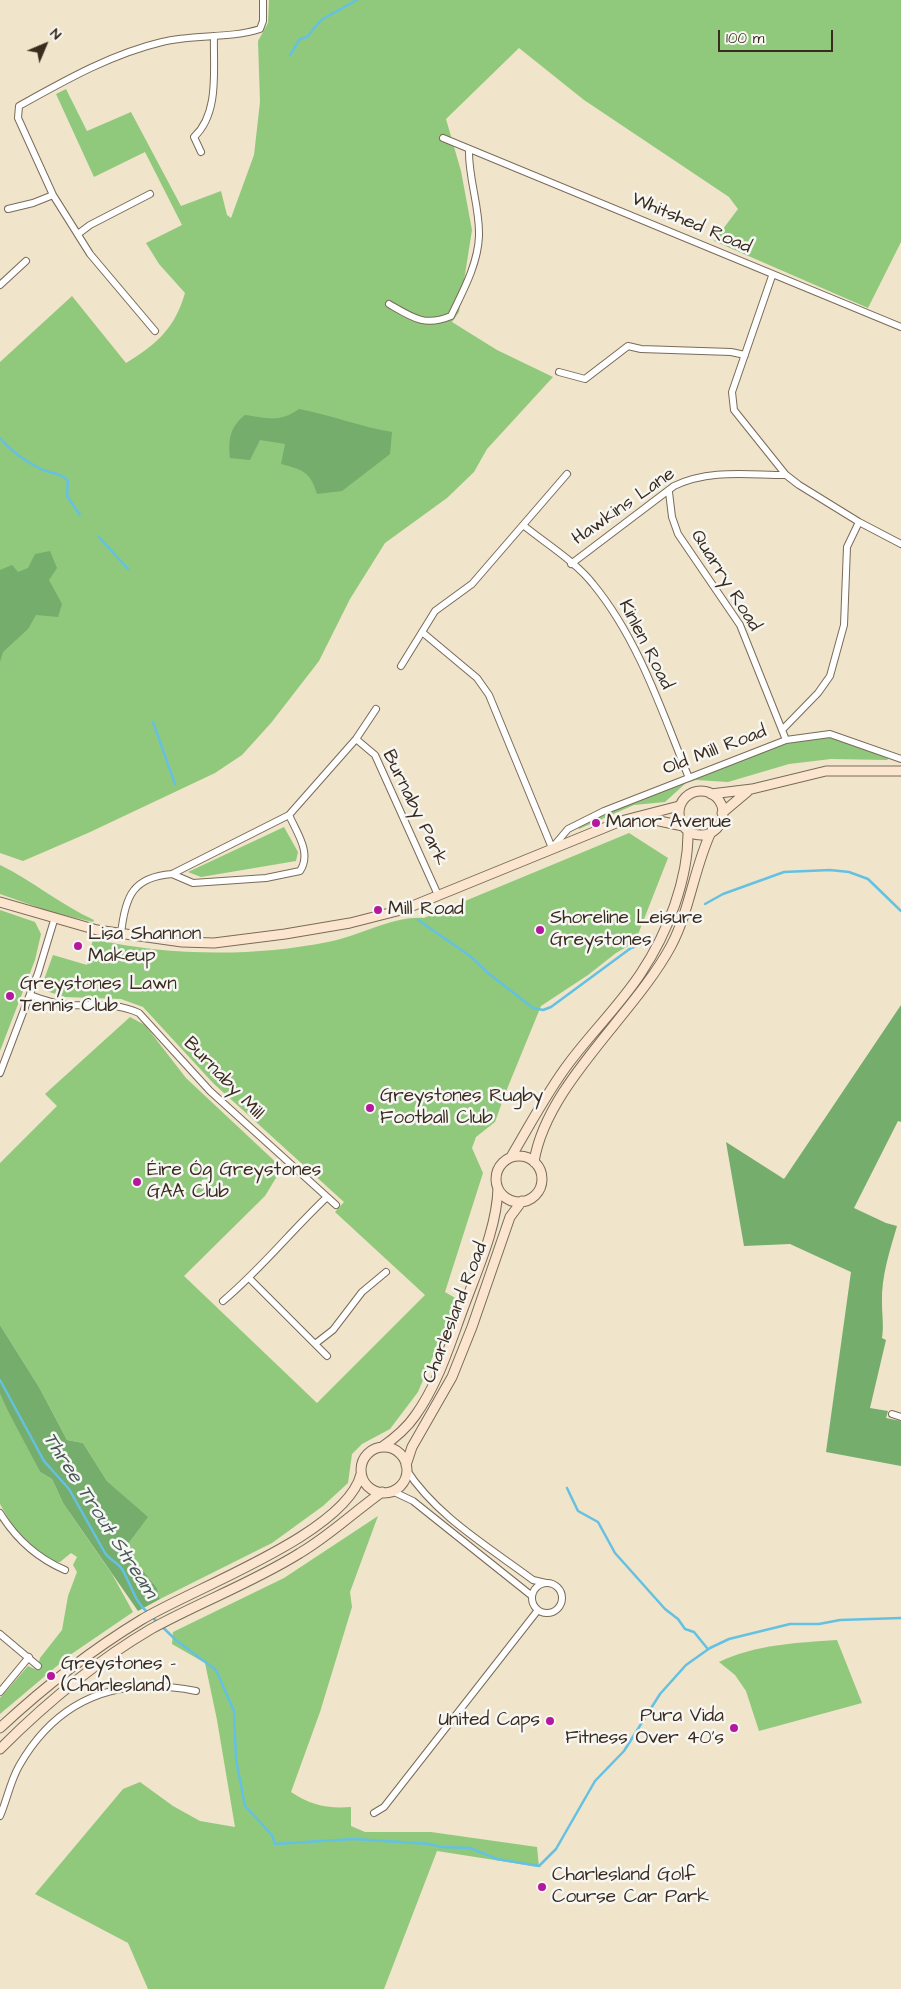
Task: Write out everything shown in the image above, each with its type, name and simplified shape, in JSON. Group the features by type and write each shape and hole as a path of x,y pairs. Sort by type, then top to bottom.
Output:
{"main road":[{"path":"511,1157 525,1156 534,1162 541,1173 541,1184 536,1194 522,1201 510,1200 498,1188 496,1177 499,1167 511,1157 556,1082 583,1044 641,973 659,942 680,882 688,843 685,828 680,819 680,806 686,796 695,791 712,794 752,789 826,771 901,771"},
{"path":"722,813 729,805 752,789"},
{"path":"534,1162 540,1135 575,1075 638,998 672,944 685,911 704,846 711,832 720,822 722,813 719,801 712,794"},
{"path":"0,902 98,930 182,942 214,943 285,934 350,923 405,909 621,821 640,818 680,806"},
{"path":"640,818 685,828 697,834 711,832"},
{"name":"Charlesland Road","path":"382,1447 400,1434 416,1415 433,1385 452,1340 492,1227 498,1205 498,1188"},
{"name":"Charlesland Road","path":"406,1467 412,1447 452,1377 472,1327 510,1217 522,1201"},
{"path":"0,1728 77,1662 142,1620 166,1606 244,1570 288,1546 330,1515 349,1497 359,1484 362,1462 371,1451 382,1447 397,1452 406,1467 402,1484 392,1491 382,1492 368,1486 361,1474"},
{"path":"0,1748 84,1673 152,1629 246,1584 300,1553 382,1492"}],"street":[{"path":"155,331 90,254 53,195 18,118 19,106 109,60 162,42 246,34 260,29 263,21 263,0"},
{"path":"201,152 194,137 201,130 212,101 214,36"},
{"name":"Whitshed Road","path":"443,138 772,276 901,327"},
{"path":"390,304 409,316 426,322 437,322 452,316 471,272 479,236 468,169 469,149"},
{"path":"78,234 90,225 150,194"},
{"path":"8,210 34,203 53,195"},
{"path":"0,285 26,261"},
{"path":"772,276 732,392 734,410 786,475 859,522 901,544"},
{"path":"559,372 586,379 628,346 641,349 730,352 745,355"},
{"path":"401,666 435,611 472,584 567,474"},
{"name":"Hawkins Lane","path":"571,564 669,492 674,486 689,479 712,474 786,475"},
{"name":"Quarry Road","path":"669,492 672,517 678,534 740,625 786,740"},
{"path":"782,730 818,693 830,676 844,625 847,547 859,522"},
{"name":"Kinlen Road","path":"523,525 592,582 622,625 646,674 689,778"},
{"path":"422,632 477,678 488,695 552,848"},
{"name":"Burnaby Park","path":"121,934 126,908 135,886 154,875 172,874 289,815 356,739 376,709"},
{"name":"Old Mill Road","path":"552,848 568,829 645,794 786,740 830,734 901,759"},
{"name":"Burnaby Park","path":"356,739 375,755 438,895"},
{"path":"172,874 193,883 266,878 300,871 306,854 289,815"},
{"path":"0,1073 30,995 55,917"},
{"name":"Burnaby Mill","path":"30,995 66,1005 123,1005 139,1012 210,1091 336,1205"},
{"path":"223,1301 250,1279 276,1252 297,1225 327,1197"},
{"path":"315,1344 332,1330 362,1292 386,1272"},
{"path":"250,1279 326,1356"},
{"path":"892,1414 901,1417"},
{"path":"392,1491 421,1506 532,1596 538,1610 552,1612 562,1602 559,1589 533,1580 436,1506 420,1491 406,1467"},
{"path":"0,1513 27,1547 49,1563 65,1570"},
{"path":"532,1596 537,1587 546,1583"},
{"path":"374,1813 384,1807 538,1610"},
{"path":"0,1634 38,1666"},
{"path":"0,1692 28,1658"},
{"path":"0,1816 13,1779 30,1749 56,1720 75,1706 100,1694 126,1687 152,1685 196,1692"}],"green space":[{"path":"269,0 901,0 901,242 868,308 714,241 738,209 729,197 584,100 519,48 446,119 461,171 472,230 459,312 452,322 497,350 553,377 487,449 474,472 447,498 385,543 350,599 319,661 271,723 242,755 215,773 88,833 23,861 0,853 0,362 72,296 126,363 156,342 170,326 185,293 159,264 146,243 182,225 145,152 94,177 56,94 66,89 87,131 131,112 181,206 221,191 227,215 231,218 254,155 260,102 258,41 268,23"},
{"path":"299,409 392,432 390,454 342,491 317,494 312,480 305,473 281,464 285,444 260,440 250,460 230,458 229,445 231,434 236,424 245,415 279,418"},
{"path":"50,551 57,568 49,580 62,604 58,617 36,615 28,629 3,652 0,662 0,570 12,565 18,572 28,568 35,554"},
{"path":"830,737 889,758 887,760 831,759 789,764 728,782 696,780 686,783 665,802 634,805 579,829 578,827 600,815 779,746 804,739"},
{"path":"284,827 298,852 296,861 201,877 188,872"},
{"path":"629,833 668,858 635,942 616,953 588,975 541,1006 495,1122 476,1137 472,1148 483,1173 445,1292 457,1299 418,1392 390,1429 362,1444 352,1454 348,1483 323,1506 272,1543 160,1599 157,1588 125,1548 147,1517 107,1481 83,1443 67,1440 39,1387 0,1325 0,1163 57,1106 45,1094 130,1017 145,1025 186,1078 282,1168 265,1196 184,1276 317,1403 425,1295 335,1212 344,1202 213,1083 143,1007 121,999 65,997 43,990 42,985 53,955 87,965 93,939 151,949 211,952 270,950 328,942 400,920 424,918"},
{"path":"0,865 94,920 93,922 51,912 0,894"},
{"name":"Greystones Lawn Tennis Club","path":"0,910 35,922 41,934 35,960 0,1051"},
{"path":"901,1005 901,1122 898,1121 854,1208 897,1226 886,1264 882,1293 882,1338 886,1340 870,1408 888,1411 886,1418 901,1421 901,1466 826,1452 851,1272 790,1244 744,1246 726,1142 784,1179"},
{"path":"0,1325 39,1387 67,1440 83,1443 107,1481 148,1517 125,1548 157,1588 160,1599 138,1611 63,1503 52,1479 40,1472 8,1411 0,1394"},
{"path":"0,1394 40,1472 52,1479 63,1503 112,1574 133,1612 70,1655 0,1714 0,1698 28,1666 37,1670 42,1665 39,1662 40,1658 62,1630 68,1596 77,1572 73,1565 77,1557 71,1553 60,1562 54,1562 27,1544 12,1525 0,1504"},
{"path":"378,1516 350,1592 352,1607 320,1712 291,1792 305,1800 320,1805 351,1807 351,1826 365,1832 431,1832 537,1847 539,1867 437,1851 384,1989 148,1989 128,1943 35,1894 123,1789 140,1782 173,1806 200,1821 235,1827 217,1720 205,1663 172,1644 173,1632 284,1578"},
{"path":"837,1640 862,1703 759,1731 746,1691 735,1675 719,1662 762,1648"}],"waterway":[{"path":"290,55 300,39 307,37 321,20 357,0"},
{"path":"0,438 26,461 65,478 68,481 67,496 80,515"},
{"path":"99,537 128,569"},
{"path":"153,722 175,784"},
{"path":"705,904 723,894 784,872 830,870 849,872 868,879 901,911"},
{"path":"418,920 470,956 488,973 533,1008 543,1010 551,1007 631,948 643,944"},
{"name":"Three Trout Stream","path":"0,1380 44,1461 69,1489 105,1553 122,1569 136,1598 148,1613"},
{"path":"567,1488 578,1511 598,1522 615,1553 665,1609 678,1619 685,1629 694,1632 707,1648"},
{"name":"Three Trout Stream","path":"152,1617 177,1641 216,1670 234,1711 236,1759 245,1806 272,1835 275,1844 354,1839 430,1844 440,1847 470,1848 497,1859 539,1866 556,1849 595,1781 624,1751 660,1694 686,1665 710,1648 729,1639 790,1624 819,1624 840,1620 901,1618"}],"place":[{"name":"Manor Avenue","path":"596,823"},
{"name":"Mill Road","path":"378,910"},
{"name":"Shoreline Leisure Greystones","path":"540,930"},
{"name":"Lisa Shannon Makeup","path":"78,946"},
{"name":"Greystones Lawn Tennis Club","path":"10,996"},
{"name":"Greystones Rugby Football Club","path":"370,1108"},
{"name":"Éire Óg Greystones GAA Club","path":"137,1182"},
{"name":"Greystones - (Charlesland)","path":"51,1676"},
{"name":"United Caps","path":"550,1721"},
{"name":"Pura Vida Fitness Over 40’s","path":"734,1728"},
{"name":"Charlesland Golf Course Car Park","path":"542,1887"}]}
